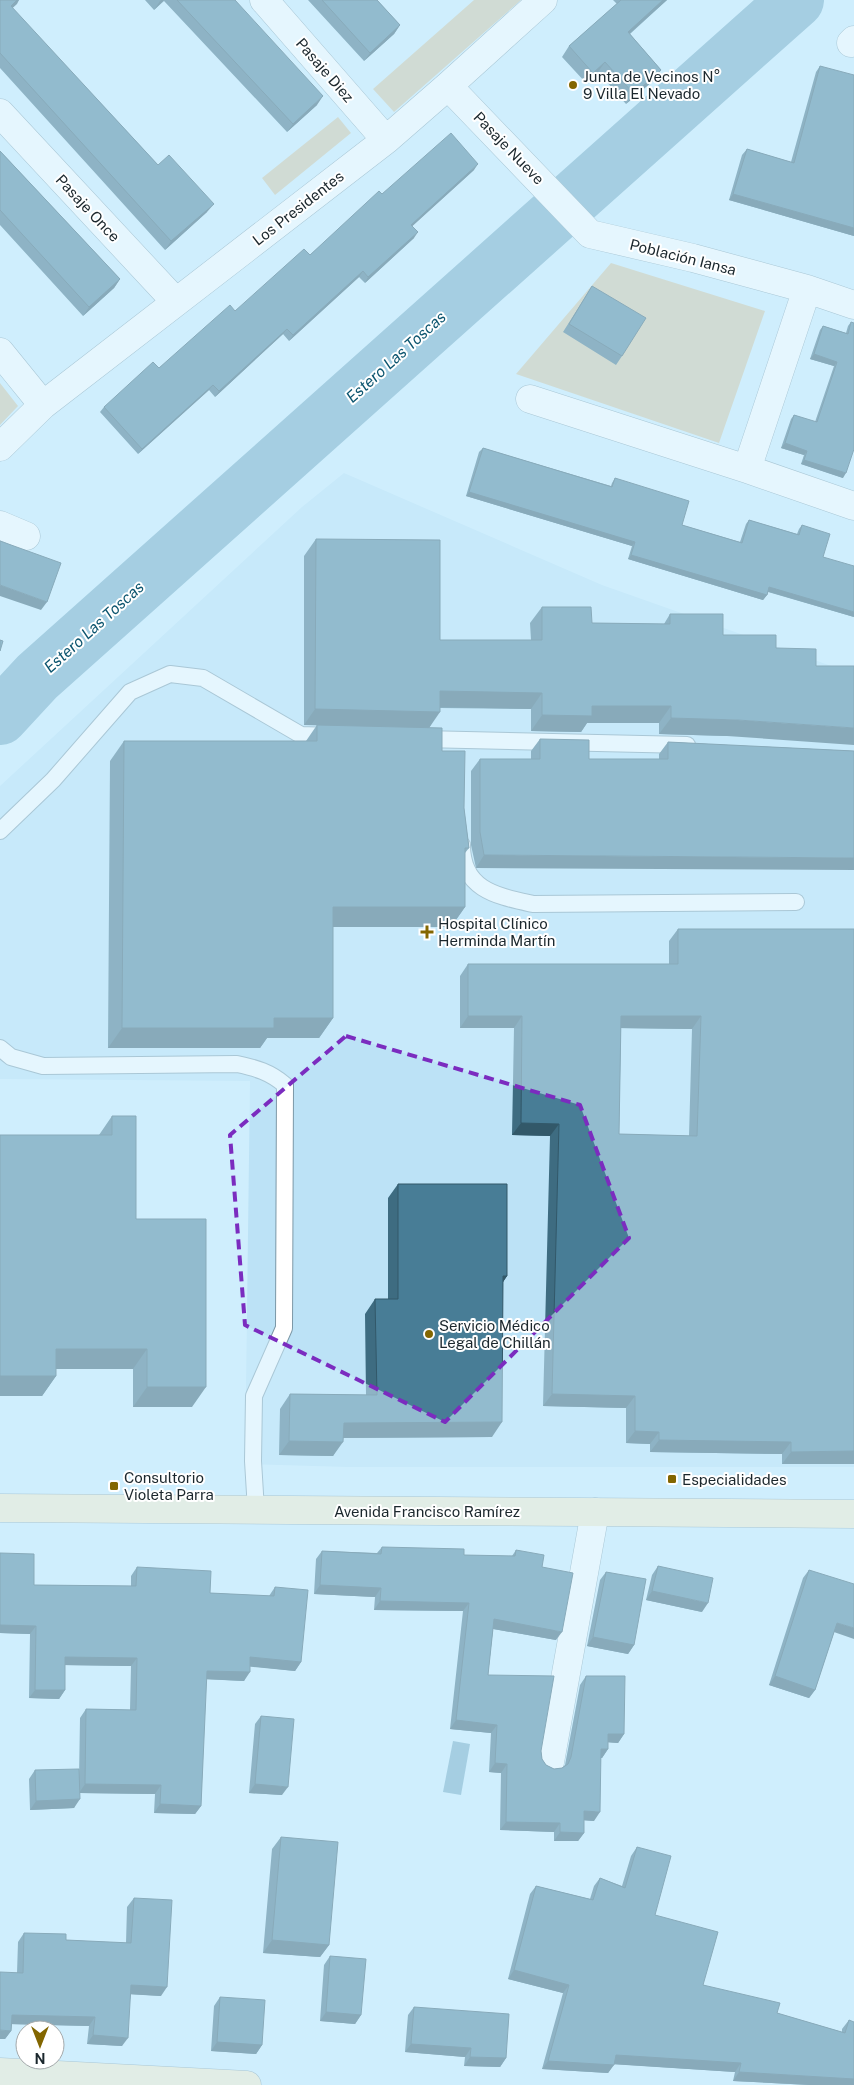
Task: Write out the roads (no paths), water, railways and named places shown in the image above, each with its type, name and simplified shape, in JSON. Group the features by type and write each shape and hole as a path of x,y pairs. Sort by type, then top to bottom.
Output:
{"main road":[{"name":"Avenida Francisco Ramírez","path":"0,1508 854,1514"},
{"path":"0,2072 247,2085"}],"street":[{"name":"Pasaje Diez","path":"264,0 386,140"},
{"name":"Los Presidentes","path":"0,448 43,405 386,140 543,0"},
{"name":"Pasaje Nueve","path":"448,86 568,211"},
{"name":"Pasaje Once","path":"0,114 176,302"},
{"name":"Población Iansa","path":"568,211 590,234 693,258 807,289 854,305"},
{"path":"747,469 807,289"},
{"path":"0,352 43,405"},
{"path":"530,399 747,469 854,506"},
{"path":"0,525 26,536"},
{"path":"550,1762 595,1512"}],"lane":[{"path":"0,831 52,780 130,692 170,674 203,678 301,735 348,736"},
{"path":"405,738 706,745"},
{"path":"462,740 462,758"},
{"path":"462,832 462,850 466,872 480,886 498,897 533,904 796,902"},
{"path":"0,1048 11,1057 43,1066 237,1064 258,1068 273,1074 284,1085 284,1328 254,1396 252,1461 256,1510"}],"waterway":[{"name":"Estero Las Toscas","path":"0,717 37,677 796,0"}],"place":[{"name":"Junta de Vecinos N° 9 Villa El Nevado","path":"573,85"},
{"name":"Hospital Clínico Herminda Martín","path":"427,932"},
{"name":"Servicio Médico Legal de Chillán","path":"429,1334"},
{"name":"Especialidades","path":"672,1479"},
{"name":"Consultorio Violeta Parra","path":"114,1486"}]}
